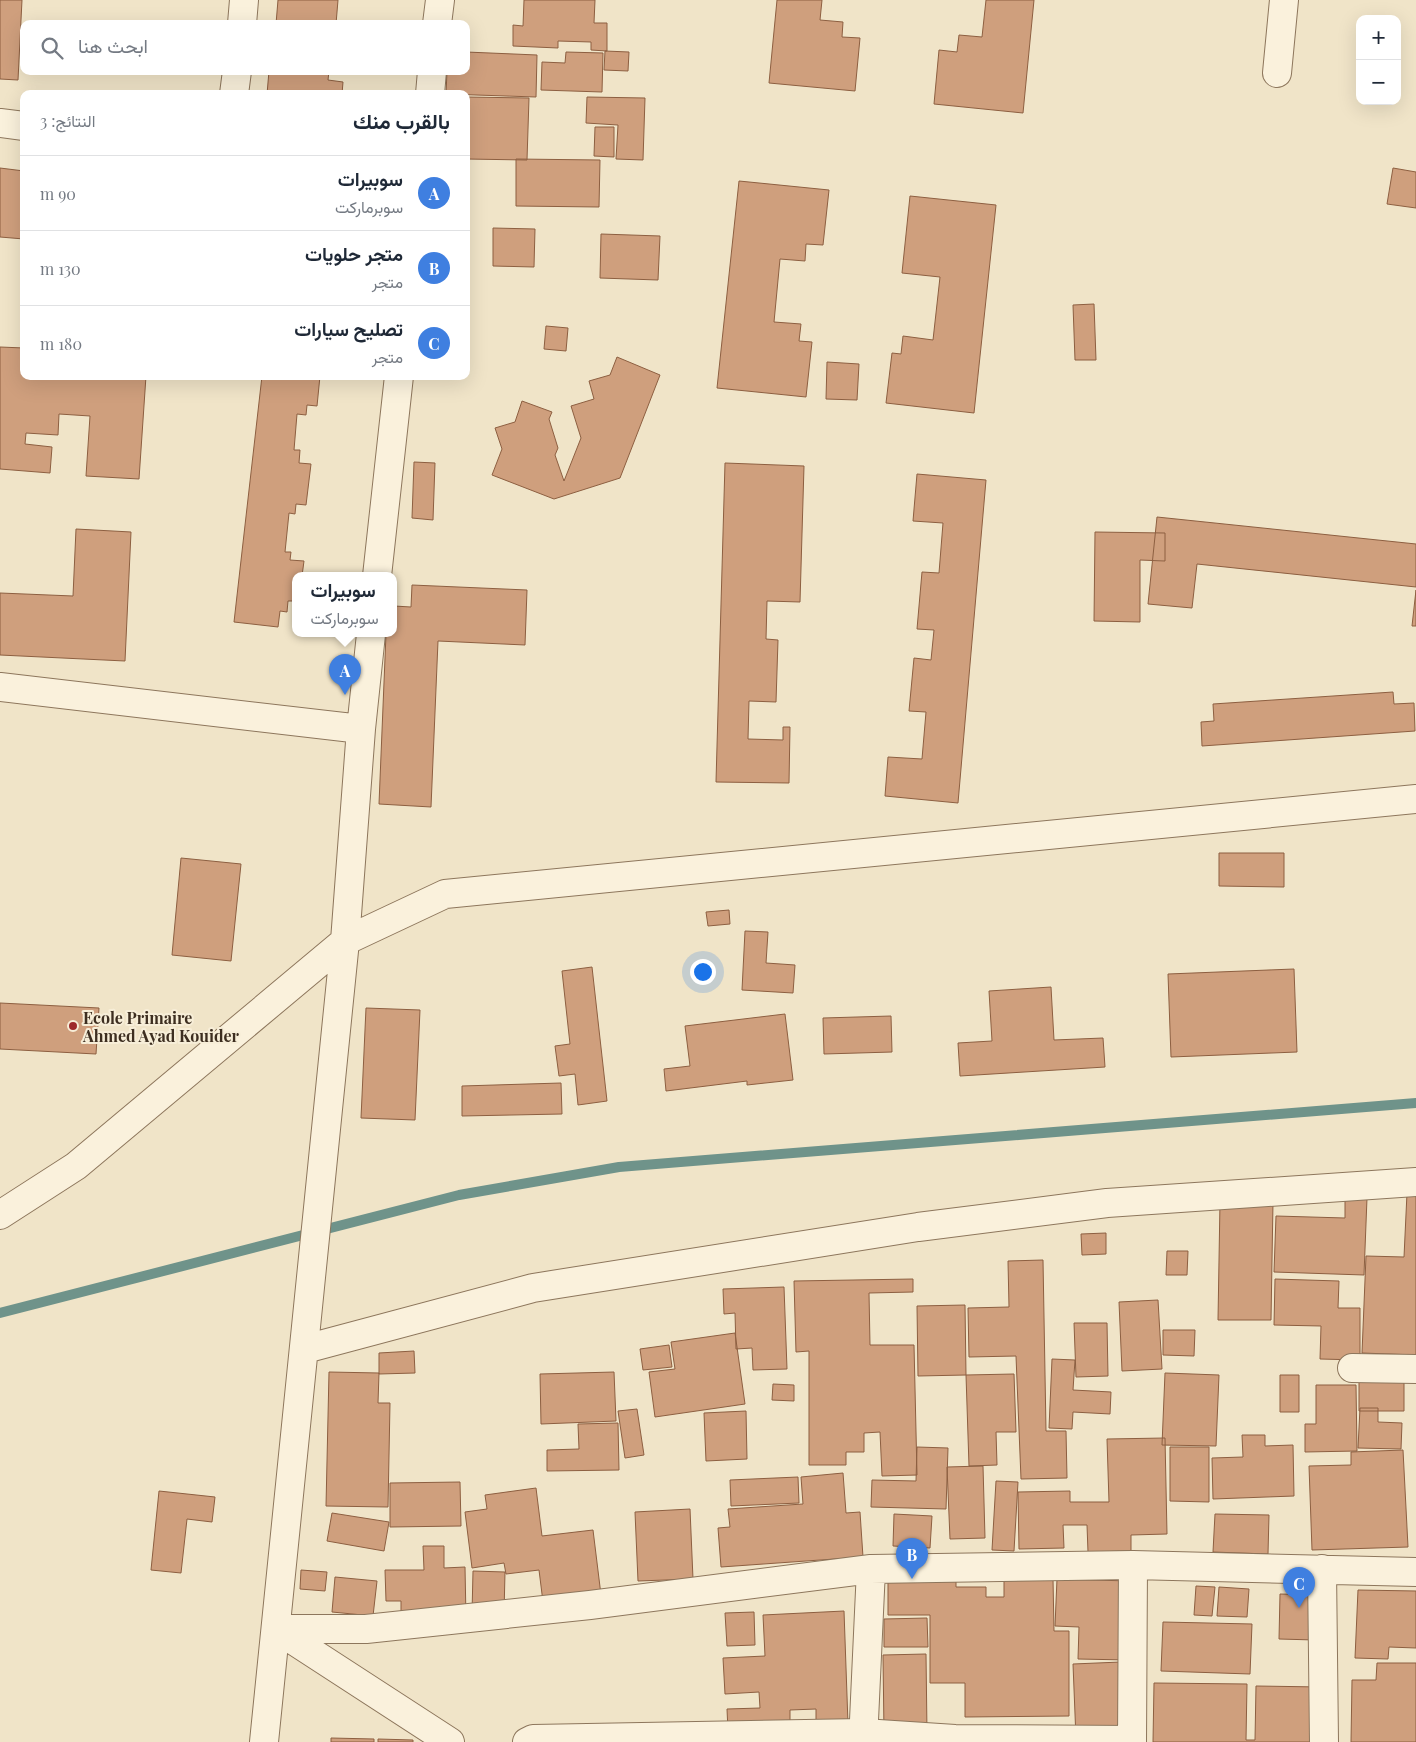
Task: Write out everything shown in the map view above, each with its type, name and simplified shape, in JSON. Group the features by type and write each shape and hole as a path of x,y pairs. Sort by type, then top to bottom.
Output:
{"street":[{"path":"242,20 244,0"},
{"path":"438,20 440,0"},
{"path":"1277,73 1284,0"},
{"path":"235,90 236,75"},
{"path":"430,90 432,75"},
{"path":"0,123 20,126"},
{"path":"377,572 399,380"},
{"path":"264,1742 311,1293 345,941 360,729 371,637"},
{"path":"0,687 360,729"},
{"path":"0,1215 76,1166 345,941 445,894 1416,799"},
{"path":"305,1349 534,1288 918,1227 1107,1203 1416,1182"},
{"path":"1352,1368 1416,1369"},
{"path":"276,1629 366,1629 600,1604 872,1569 1133,1565 1416,1572"},
{"path":"527,1742 534,1739 863,1738 1132,1741 1133,1565"},
{"path":"863,1738 872,1569"},
{"path":"1322,1569 1324,1742"},
{"path":"276,1629 450,1742"}],"building":[{"path":"0,0 22,0 18,80 0,79"},
{"path":"278,0 338,0 336,20 276,20"},
{"path":"524,0 595,0 594,23 607,23 607,51 591,50 591,42 558,41 558,48 513,46 513,25 523,26"},
{"path":"777,0 822,0 820,20 843,22 842,37 860,38 855,91 769,83"},
{"path":"986,0 1034,0 1023,113 934,104 939,50 957,52 959,35 982,37"},
{"path":"605,51 629,52 628,71 604,70"},
{"path":"470,52 537,55 536,97 470,95 470,90 446,90 447,75 470,75"},
{"path":"566,52 603,53 602,92 541,90 542,62 565,63"},
{"path":"269,75 329,75 328,80 343,82 342,90 267,90"},
{"path":"470,97 529,98 527,160 470,159"},
{"path":"587,97 645,98 643,160 616,159 618,125 586,123"},
{"path":"595,127 614,127 614,157 594,156"},
{"path":"516,159 600,160 599,207 516,206"},
{"path":"0,168 20,170 20,239 0,237"},
{"path":"1393,168 1416,172 1416,208 1387,204"},
{"path":"739,181 829,190 823,245 806,244 805,261 780,259 774,322 801,324 799,341 812,342 806,397 717,388"},
{"path":"910,196 996,205 974,413 886,403 892,353 901,354 903,336 933,340 940,277 902,273"},
{"path":"493,228 535,229 534,267 493,266"},
{"path":"601,234 660,236 658,280 600,278"},
{"path":"1094,304 1096,360 1075,360 1073,305"},
{"path":"546,326 568,328 566,351 544,349"},
{"path":"0,347 20,348 20,380 146,380 139,479 86,476 90,416 59,414 58,435 26,433 25,444 52,447 50,473 0,469"},
{"path":"617,357 660,375 620,478 554,499 492,475 502,449 495,428 515,422 522,401 552,412 549,419 558,448 555,455 564,481 581,438 571,406 594,399 589,381 610,375"},
{"path":"827,362 859,364 857,400 826,399"},
{"path":"262,380 320,380 317,406 307,405 306,415 297,414 294,450 300,450 299,463 311,464 306,505 296,504 295,514 289,513 285,552 291,552 290,560 304,561 303,572 292,572 292,601 288,601 287,612 280,611 278,627 234,622"},
{"path":"414,462 435,463 433,520 412,518"},
{"path":"725,463 804,466 800,602 767,601 766,639 778,640 776,702 749,701 748,739 783,740 783,727 790,727 789,783 716,782"},
{"path":"917,474 986,480 958,803 885,796 888,757 922,759 926,712 909,711 914,658 931,660 934,630 917,629 922,572 939,573 943,523 913,521"},
{"path":"1157,517 1416,544 1416,587 1197,564 1192,608 1148,604"},
{"path":"76,529 131,532 125,661 0,655 0,593 73,596"},
{"path":"1095,532 1165,533 1165,561 1140,560 1140,622 1094,621"},
{"path":"412,585 527,590 525,645 438,641 431,807 379,804 386,637 397,637 397,606 411,607"},
{"path":"1416,590 1416,626 1412,626"},
{"path":"1393,692 1394,704 1414,703 1415,731 1202,746 1201,722 1214,721 1213,704"},
{"path":"1219,853 1284,853 1284,887 1219,886"},
{"path":"181,858 241,864 231,961 172,955"},
{"path":"729,910 730,924 708,926 706,912"},
{"path":"745,931 768,932 766,963 795,965 793,993 742,990"},
{"path":"592,967 607,1101 578,1105 575,1074 559,1076 555,1046 570,1044 562,971"},
{"path":"1294,969 1297,1052 1171,1057 1168,974"},
{"path":"1051,987 1054,1040 1103,1038 1105,1067 960,1076 958,1043 992,1041 989,991"},
{"path":"0,1003 99,1008 96,1054 0,1049"},
{"path":"366,1008 420,1010 415,1120 361,1118"},
{"path":"785,1014 793,1080 747,1085 747,1081 666,1091 664,1069 690,1066 685,1026"},
{"path":"891,1016 892,1052 824,1054 823,1018"},
{"path":"561,1083 562,1114 462,1116 462,1086"},
{"path":"1407,1193 1416,1194 1416,1355 1362,1353 1366,1256 1404,1257"},
{"path":"1345,1198 1367,1198 1364,1275 1274,1272 1276,1216 1345,1218"},
{"path":"1220,1202 1273,1202 1271,1320 1218,1320"},
{"path":"1106,1233 1106,1254 1082,1255 1081,1234"},
{"path":"1167,1251 1188,1251 1187,1275 1166,1275"},
{"path":"1043,1260 1046,1431 1066,1431 1067,1478 1021,1479 1016,1356 969,1357 968,1308 1009,1307 1008,1261"},
{"path":"913,1279 913,1292 869,1293 870,1345 914,1345 917,1475 882,1476 880,1432 864,1433 864,1452 846,1452 846,1465 809,1465 809,1351 796,1352 794,1281"},
{"path":"1275,1279 1339,1281 1338,1308 1360,1308 1360,1360 1320,1359 1321,1326 1274,1325"},
{"path":"784,1287 787,1369 753,1370 752,1348 736,1349 735,1313 724,1314 723,1289"},
{"path":"1158,1300 1162,1369 1122,1371 1119,1302"},
{"path":"965,1305 966,1375 918,1376 917,1306"},
{"path":"1074,1323 1107,1323 1108,1376 1076,1377"},
{"path":"1163,1330 1195,1330 1194,1356 1163,1355"},
{"path":"735,1333 745,1404 655,1417 649,1372 675,1369 671,1342"},
{"path":"669,1345 672,1367 643,1370 640,1349"},
{"path":"414,1351 415,1373 379,1374 379,1353"},
{"path":"1052,1359 1075,1360 1073,1390 1111,1392 1110,1414 1073,1412 1072,1429 1049,1428"},
{"path":"329,1372 379,1373 378,1403 390,1403 388,1507 326,1506"},
{"path":"614,1372 616,1421 541,1424 540,1374"},
{"path":"1165,1373 1219,1375 1216,1446 1162,1445"},
{"path":"1014,1374 1016,1432 996,1432 997,1465 969,1466 966,1375"},
{"path":"1280,1375 1299,1375 1299,1412 1280,1412"},
{"path":"1359,1381 1404,1381 1404,1411 1359,1411"},
{"path":"773,1384 794,1385 794,1401 772,1400"},
{"path":"1316,1385 1356,1385 1357,1451 1305,1452 1305,1424 1316,1424"},
{"path":"1360,1408 1378,1408 1378,1422 1402,1423 1401,1449 1358,1448"},
{"path":"637,1409 644,1455 625,1458 618,1411"},
{"path":"746,1411 747,1459 706,1461 704,1413"},
{"path":"618,1423 619,1470 547,1471 547,1450 579,1449 578,1424"},
{"path":"1242,1435 1265,1435 1265,1446 1293,1445 1294,1496 1213,1499 1212,1458 1243,1457"},
{"path":"1165,1438 1167,1534 1131,1535 1131,1551 1088,1552 1087,1525 1063,1525 1064,1548 1019,1549 1018,1492 1070,1491 1070,1502 1109,1502 1107,1439"},
{"path":"917,1447 948,1448 946,1509 871,1507 872,1480 916,1481"},
{"path":"1170,1447 1209,1447 1209,1502 1170,1501"},
{"path":"1403,1450 1408,1547 1312,1550 1309,1466 1351,1465 1351,1452"},
{"path":"983,1466 985,1538 950,1539 947,1467"},
{"path":"843,1473 846,1513 860,1512 863,1557 721,1567 718,1528 730,1527 728,1509 803,1504 801,1477"},
{"path":"798,1477 799,1503 731,1506 730,1480"},
{"path":"996,1481 1018,1482 1014,1551 992,1550"},
{"path":"460,1482 461,1526 390,1527 390,1483"},
{"path":"536,1488 542,1536 593,1530 601,1595 543,1602 539,1570 506,1574 504,1563 472,1568 465,1512 487,1509 485,1495"},
{"path":"159,1491 215,1497 212,1522 187,1519 181,1573 151,1570"},
{"path":"690,1509 693,1579 638,1581 635,1512"},
{"path":"332,1513 389,1522 384,1551 327,1541"},
{"path":"894,1514 932,1516 930,1548 893,1546"},
{"path":"1215,1514 1269,1515 1268,1554 1213,1552"},
{"path":"423,1546 444,1546 444,1568 465,1567 466,1619 401,1620 401,1601 386,1601 385,1570 424,1570"},
{"path":"301,1570 327,1572 325,1591 300,1589"},
{"path":"473,1571 505,1572 504,1614 472,1614"},
{"path":"335,1577 377,1581 373,1616 332,1612"},
{"path":"888,1579 956,1579 956,1587 986,1587 986,1597 1004,1597 1004,1579 1053,1579 1054,1631 1069,1631 1069,1716 965,1717 965,1683 930,1683 930,1615 888,1615"},
{"path":"1057,1579 1130,1581 1128,1660 1078,1659 1079,1627 1055,1626"},
{"path":"1196,1586 1215,1587 1212,1616 1194,1615"},
{"path":"1219,1587 1249,1589 1247,1617 1217,1616"},
{"path":"1358,1590 1416,1591 1416,1648 1389,1647 1388,1659 1355,1658"},
{"path":"1280,1594 1316,1595 1315,1640 1279,1639"},
{"path":"844,1611 848,1724 816,1725 816,1709 790,1710 790,1728 728,1731 727,1709 760,1708 759,1692 725,1694 723,1658 765,1656 763,1615"},
{"path":"754,1612 755,1645 727,1646 725,1613"},
{"path":"927,1618 928,1647 884,1647 884,1619"},
{"path":"1163,1622 1252,1624 1250,1674 1161,1671"},
{"path":"926,1654 927,1733 884,1733 883,1655"},
{"path":"1121,1662 1125,1737 1076,1739 1073,1664"},
{"path":"1377,1663 1416,1663 1416,1742 1351,1742 1352,1680 1376,1680"},
{"path":"1154,1683 1247,1684 1246,1740 1255,1740 1256,1686 1321,1687 1320,1742 1153,1742"},
{"path":"331,1738 374,1739 374,1742 331,1742"},
{"path":"378,1739 413,1740 413,1742 378,1742"}],"waterway":[{"path":"0,1313 459,1195 619,1167 1416,1103"}],"place":[{"name":"سوبيرات","path":"345,695"},
{"name":"Ecole Primaire Ahmed Ayad Kouider","path":"73,1026"},
{"name":"متجر حلويات","path":"912,1579"},
{"name":"تصليح سيارات","path":"1299,1608"}]}
